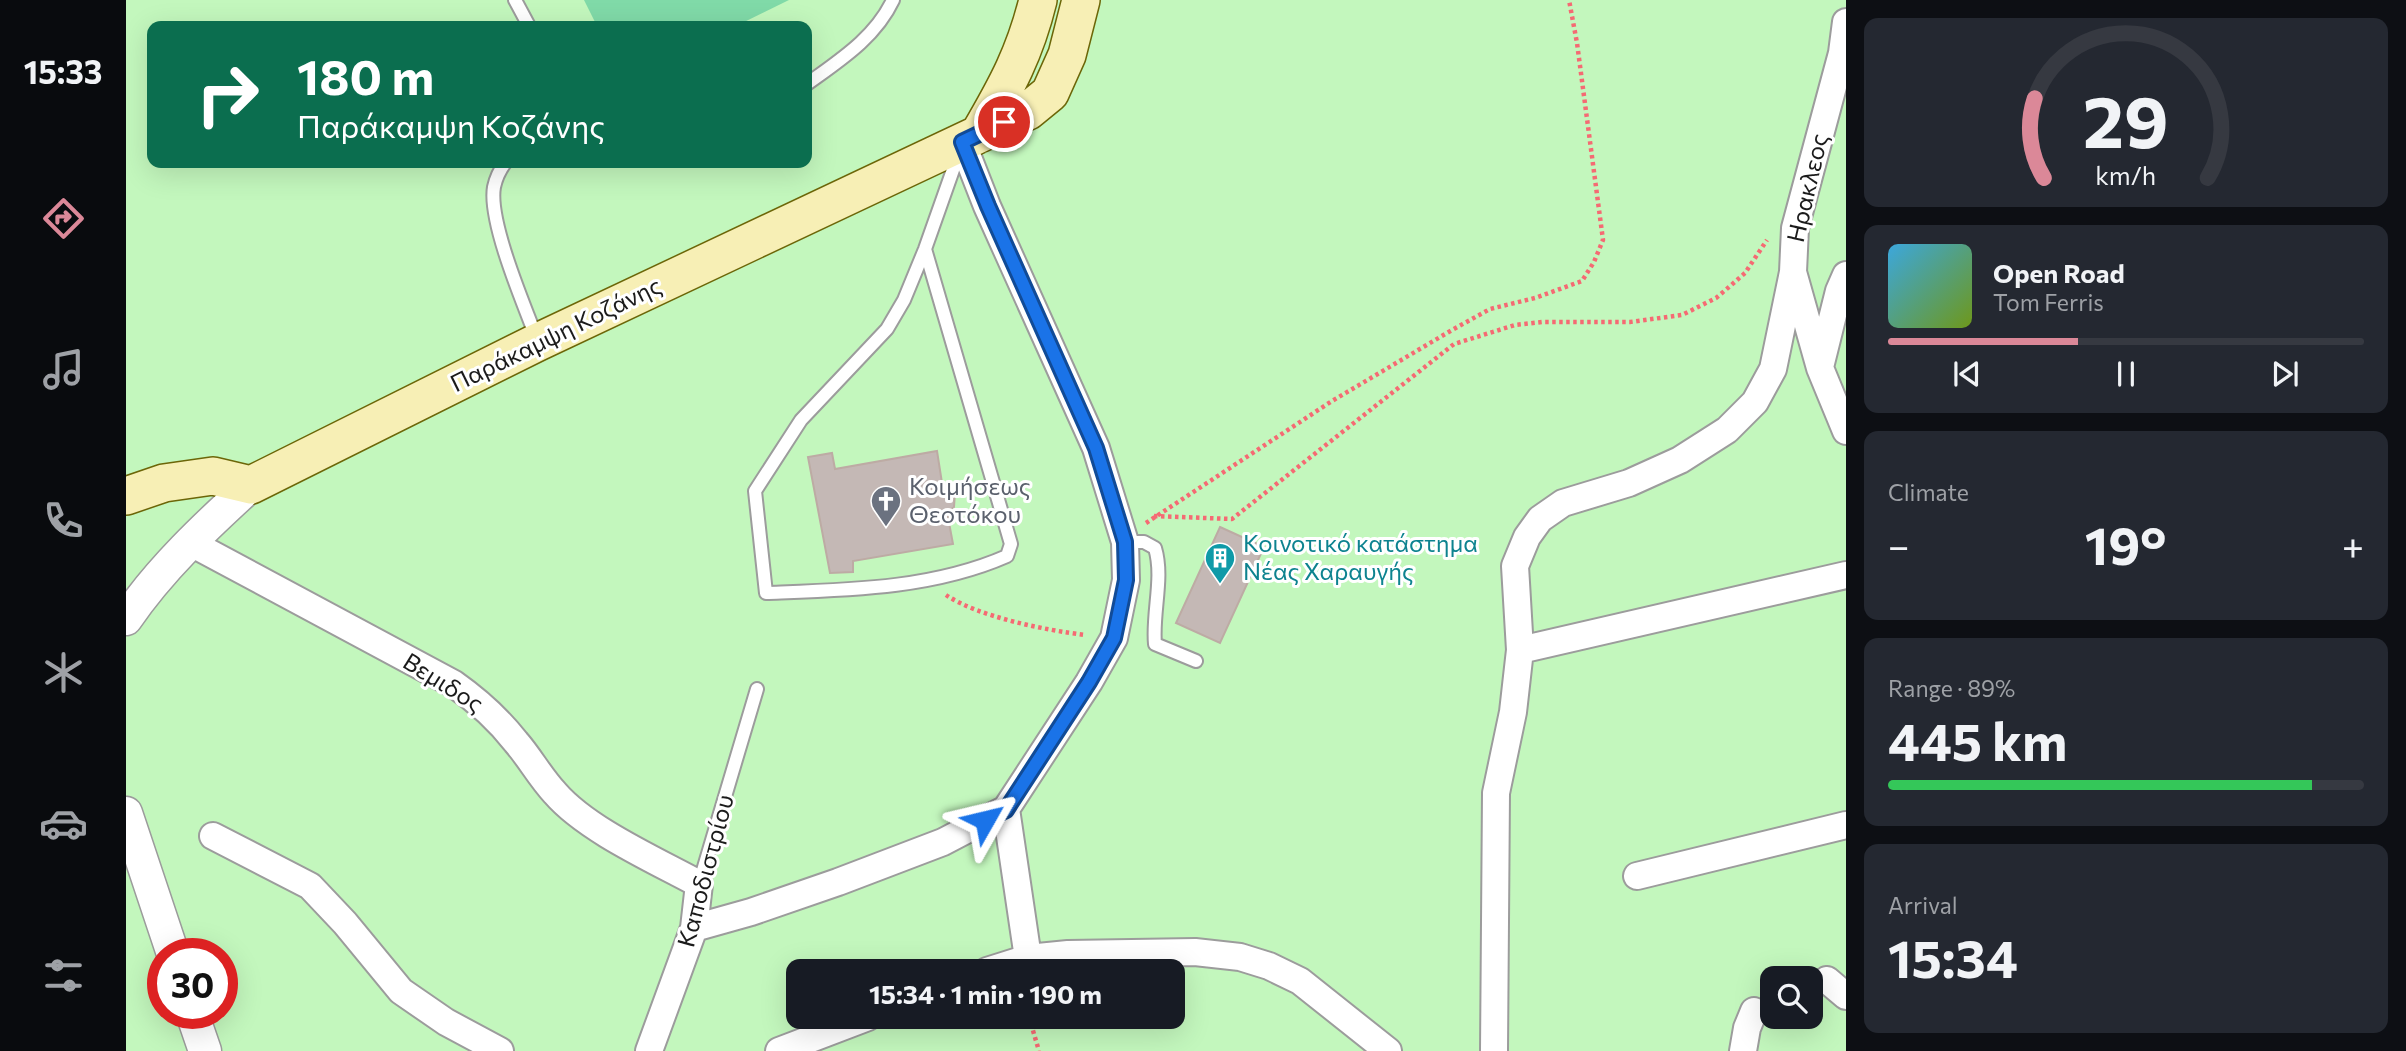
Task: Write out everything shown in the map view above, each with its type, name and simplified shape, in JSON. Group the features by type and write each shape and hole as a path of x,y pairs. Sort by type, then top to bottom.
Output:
{"main road":[{"path":"971,138 1018,64 1038,0"},
{"name":"Παράκαμψη Κοζάνης","path":"251,485 538,342 1028,111 1050,93 1067,55 1081,0"},
{"path":"126,496 164,483 213,476 251,485"}],"street":[{"name":"Ηρακλεος","path":"1846,22 1842,53 1795,228 1793,272 1820,368 1846,431"},
{"path":"694,928 838,882 943,842 1006,810 1089,682 1114,638 1126,580 1125,542 1096,448 988,206 971,138"},
{"path":"1494,1051 1496,793 1513,712 1520,650 1515,566 1527,537 1540,519 1563,503 1629,483 1680,460 1727,430 1755,402 1773,369 1793,272"},
{"path":"1820,368 1839,291 1846,275"},
{"path":"126,620 142,595 251,485"},
{"name":"Βεμιδος","path":"191,543 454,684 485,706 554,793 573,811 591,824 699,884"},
{"path":"1520,650 1846,575"},
{"path":"1006,810 1028,958"},
{"path":"126,813 168,938"},
{"path":"1637,876 1846,825"},
{"path":"213,836 310,886 345,923 401,991 446,1022 500,1051"},
{"name":"Καποδιστρίου","path":"649,1051 694,928 699,884"},
{"path":"1025,959 1068,954 1195,952 1240,957 1269,966 1300,981 1388,1051"},
{"path":"1743,1051 1747,1028 1754,1011"},
{"path":"197,1029 205,1051"},
{"path":"779,1051 837,1029"}],"lane":[{"path":"515,0 526,21"},
{"path":"812,80 855,49 887,13 893,0"},
{"path":"925,249 1011,544 1007,556 925,581 855,590 766,593 755,491 801,420 887,329 904,300 925,249 971,138"},
{"path":"501,168 493,189 494,210 538,342"},
{"path":"1125,542 1144,542 1155,548 1160,563 1155,609 1155,644 1196,661"},
{"name":"Καποδιστρίου","path":"699,884 757,689"}],"path":[{"path":"1125,542 1154,516 1332,401 1452,330 1490,309 1535,298 1582,281 1603,240 1569,0"},
{"path":"1154,516 1232,519 1454,344 1515,325 1542,322 1630,322 1682,315 1716,298 1745,273 1769,238"},
{"path":"925,581 955,601 992,614 1072,634 1114,638"},
{"path":"1033,1029 1039,1051"}],"green space":[{"path":"126,0 1846,0 1846,1051 126,1051"},
{"path":"584,0 789,0 746,21 594,21"}],"building":[{"name":"Κοιμήσεως Θεοτόκου","path":"937,451 942,483 949,485 955,492 954,507 947,512 953,544 853,561 853,572 830,573 808,457 832,453 835,469"},
{"name":"Κοινοτικό κατάστημα Νέας Χαραυγής","path":"1220,527 1264,547 1220,643 1176,623"}],"place":[{"name":"Κοιμήσεως Θεοτόκου","path":"886,528"},
{"name":"Κοινοτικό κατάστημα Νέας Χαραυγής","path":"1220,585"}],"route":[{"path":"985,820 1006,810 1089,682 1114,638 1126,580 1125,542 1096,448 962,142 1004,122"}]}
